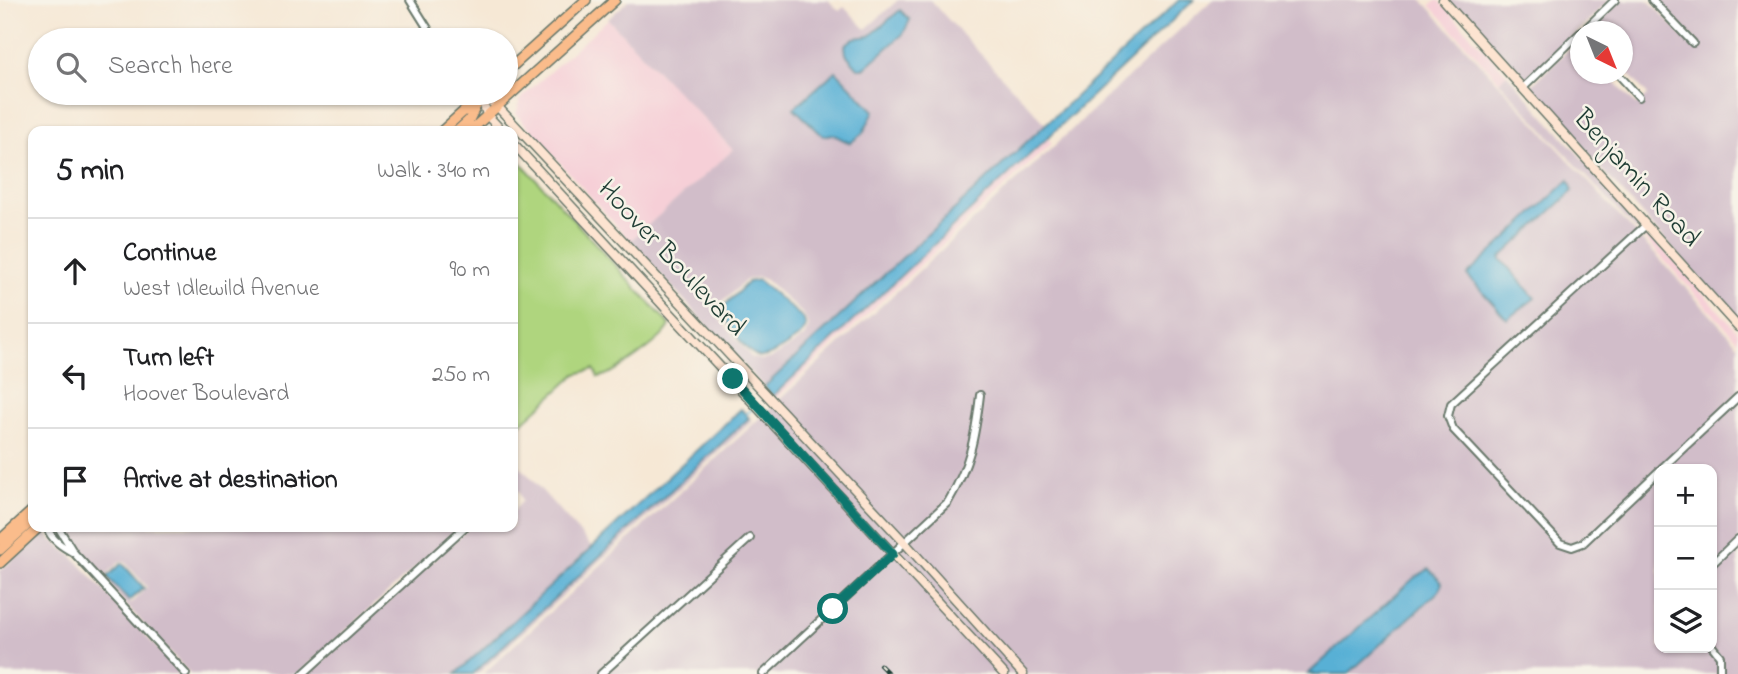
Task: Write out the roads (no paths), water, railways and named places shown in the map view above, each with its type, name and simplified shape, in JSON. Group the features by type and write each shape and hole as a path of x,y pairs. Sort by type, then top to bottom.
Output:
{"main road":[{"path":"518,61 586,0"},
{"path":"518,87 615,0"},
{"name":"Benjamin Road","path":"1443,0 1738,327"},
{"path":"447,126 470,105"},
{"path":"462,126 469,120 476,105"},
{"path":"485,105 487,115 497,126"},
{"path":"475,126 497,106"},
{"name":"Hoover Boulevard","path":"497,106 516,126"},
{"name":"Hoover Boulevard","path":"518,129 775,407 905,543 1020,671"},
{"name":"Hoover Boulevard","path":"518,148 1007,674"},
{"path":"0,540 28,515"},
{"path":"0,550 28,525"},
{"path":"0,563 34,532"}],"street":[{"path":"410,0 428,28"},
{"path":"1593,21 1615,0"},
{"path":"1652,0 1693,43"},
{"path":"1524,87 1570,43"},
{"path":"1627,84 1639,97"},
{"path":"1646,225 1451,404 1448,416 1453,429 1560,543 1572,547 1583,543 1654,476"},
{"path":"763,674 947,502 961,480 974,446 980,395"},
{"path":"1666,464 1738,397"},
{"path":"50,532 56,541 74,553"},
{"path":"61,532 74,553 186,674"},
{"path":"303,674 459,532"},
{"path":"601,674 750,538"},
{"path":"1717,559 1738,539"},
{"path":"1717,652 1720,656 1720,674"},
{"path":"1007,674 1020,671"}],"water":[{"path":"1179,0 1194,0 773,396 764,387"},
{"path":"900,10 910,20 903,34 865,68 858,68 846,54 845,45 854,38 870,36"},
{"path":"836,71 874,111 863,133 850,143 832,134 823,136 794,108"},
{"path":"1569,180 1573,191 1500,258 1535,298 1507,319 1467,275"},
{"path":"758,280 803,318 806,326 796,339 762,357 750,352 744,345 732,329 722,308 748,282"},
{"path":"741,409 749,418 473,674 456,674"},
{"path":"122,563 144,588 129,601 107,577"},
{"path":"1429,569 1442,583 1439,591 1348,674 1308,674 1414,578"}],"waterway":[{"path":"745,415 754,407"}],"railway":[{"path":"880,665 889,674"}]}
